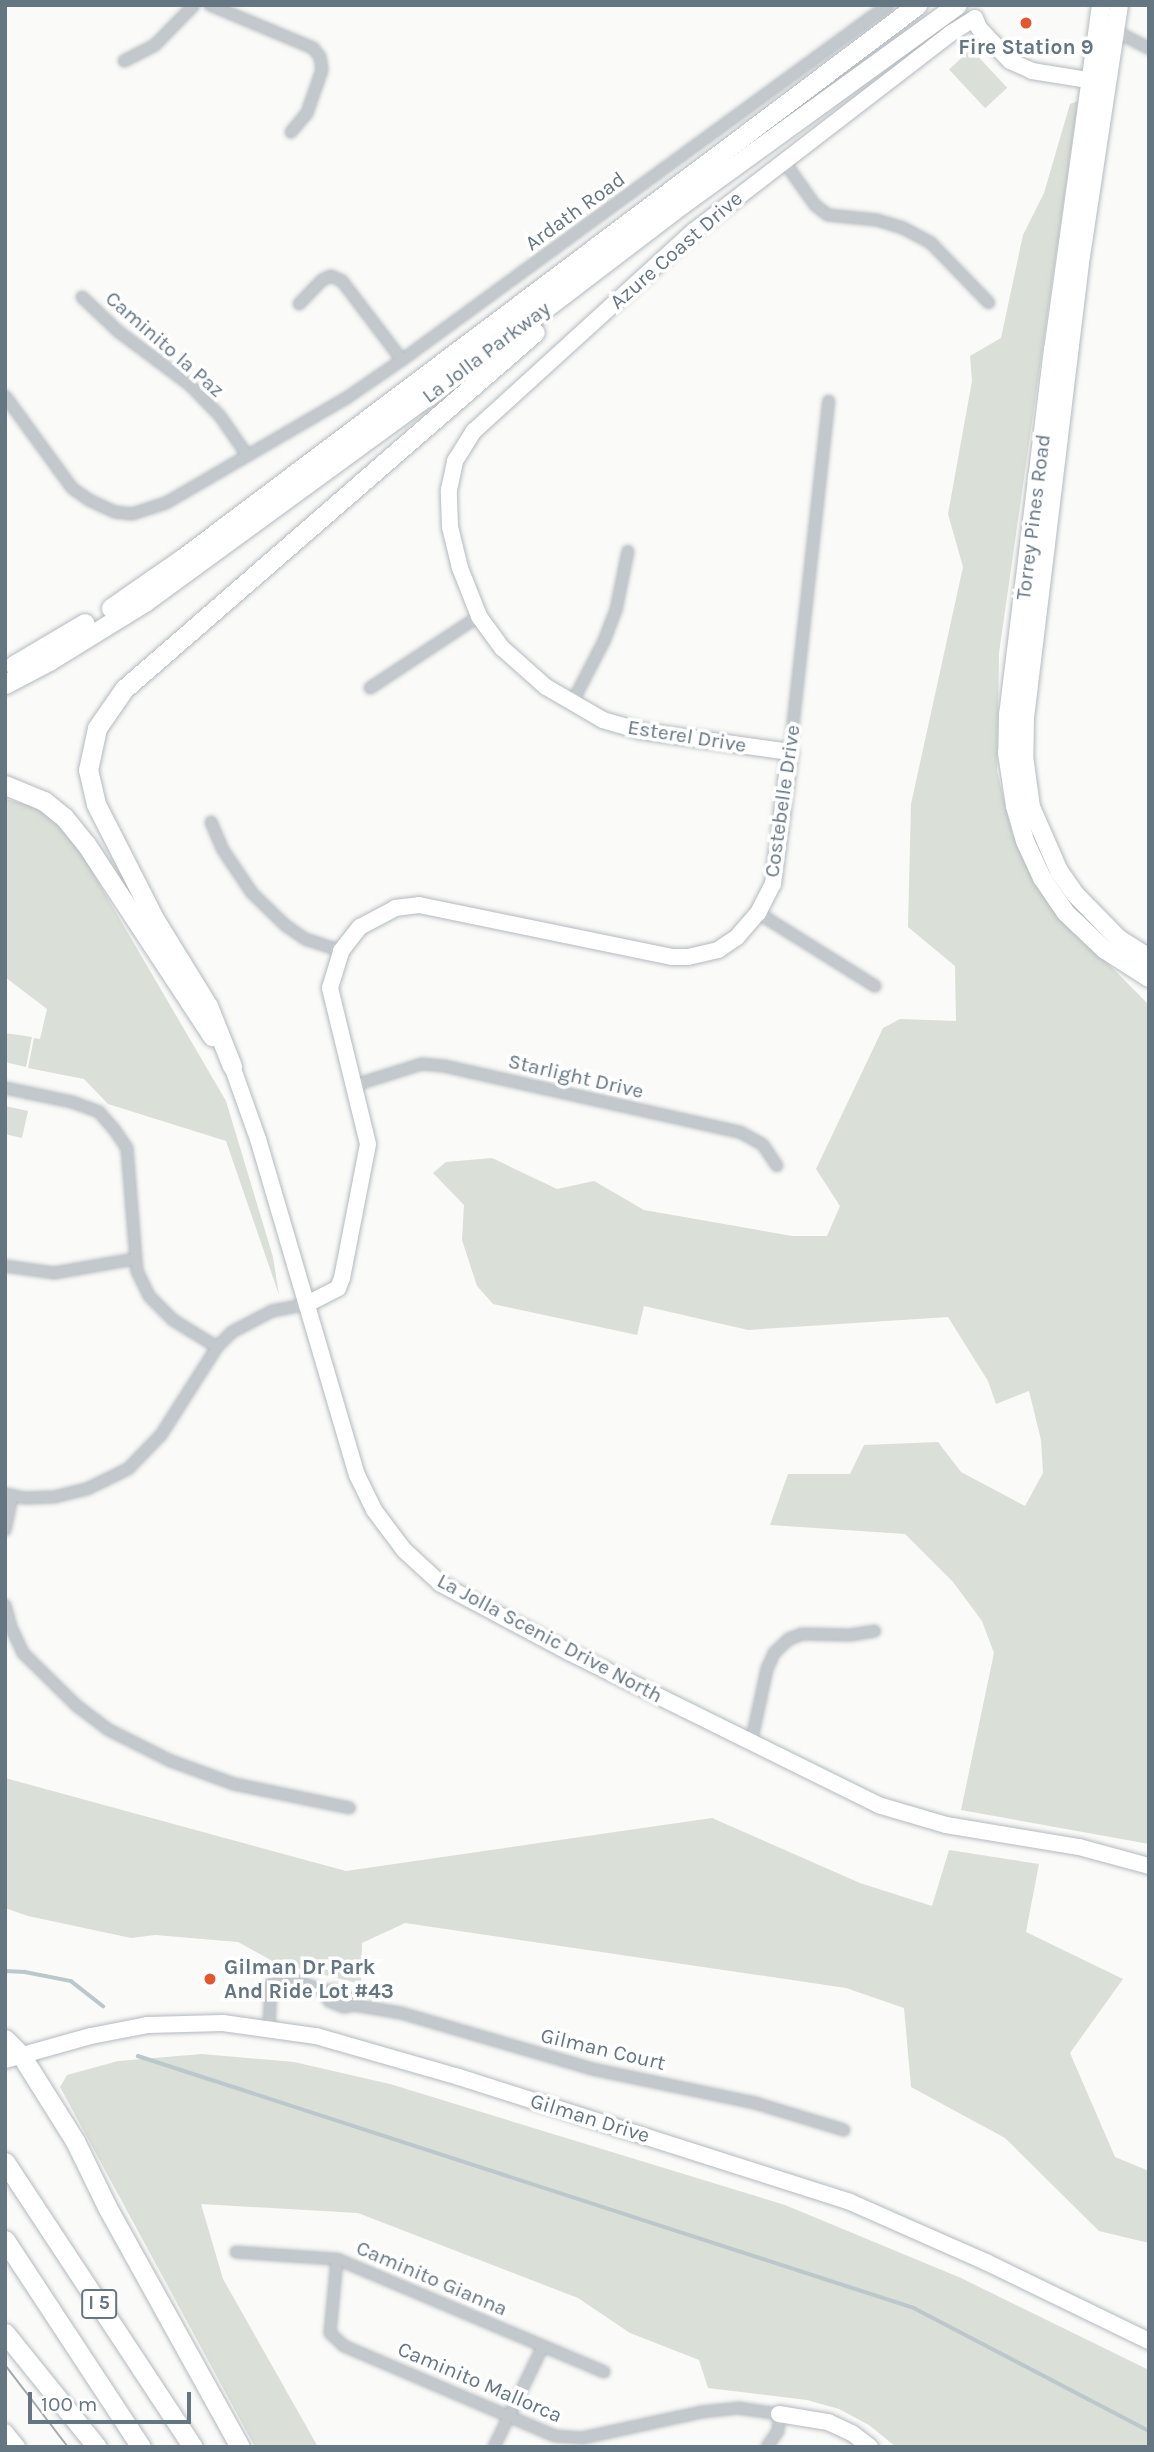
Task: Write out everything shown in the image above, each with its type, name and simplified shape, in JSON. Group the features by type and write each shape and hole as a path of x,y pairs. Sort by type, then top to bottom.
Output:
{"highway":[{"path":"891,13 911,5"},
{"name":"La Jolla Parkway","path":"5,669 108,610 152,580 891,13 917,5"},
{"name":"La Jolla Parkway","path":"5,684 146,601 957,5"},
{"path":"232,1066 208,1006 155,920 96,804 88,770 97,728 124,689 664,219"},
{"path":"5,785 44,801 64,817 86,844 232,1066"},
{"path":"5,2039 13,2057 75,2141 114,2219 240,2447"},
{"name":"I 5","path":"5,2162 193,2447"},
{"name":"I 5","path":"5,2240 141,2447"},
{"path":"5,2333 97,2447"}],"main road":[{"name":"Torrey Pines Road","path":"1101,5 1099,82 1081,255 1026,705 1024,756 1031,807 1059,871 1075,894 1119,939 1149,958"},
{"name":"Torrey Pines Road","path":"1119,5 1115,31 1099,82 1053,349 1008,714 1007,753 1015,806 1025,841 1042,878 1066,913 1105,950 1149,978"},
{"name":"Azure Coast Drive","path":"451,473 474,431 694,231 783,160 975,18 979,28 1010,61 1032,71 1099,82"},
{"name":"Esterel Drive","path":"451,473 450,527 460,568 479,616 502,648 546,687 603,720 641,731 790,752"},
{"name":"Costebelle Drive","path":"341,951 360,927 377,916 395,908 419,905 673,957 718,950 737,937 758,913 773,884 790,752"},
{"path":"307,1304 338,1288 342,1278 368,1144 330,988 341,951"},
{"name":"La Jolla Scenic Drive North","path":"232,1066 248,1107 356,1475 374,1510 404,1550 442,1584 569,1652 878,1805 906,1815 1079,1847 1149,1866"},
{"name":"Gilman Drive","path":"13,2057 91,2036 147,2025 223,2023 269,2027 372,2051 827,2194 971,2255 1149,2341"},
{"path":"779,2414 828,2422 852,2433 870,2447"},
{"path":"5,2432 17,2447"}],"street":[{"path":"124,61 154,46 194,5"},
{"path":"210,5 313,48 320,57 322,70 307,113 291,131"},
{"name":"Ardath Road","path":"5,396 72,488 89,500 115,512 132,514 166,503 277,436 345,399 891,13"},
{"path":"1115,31 1149,48"},
{"path":"783,160 815,205 828,215 877,220 903,228 931,243 989,303"},
{"path":"299,304 322,279 331,276 342,281 402,360"},
{"name":"Caminito la Paz","path":"82,297 119,332 190,385 220,416 247,455"},
{"name":"Costebelle Drive","path":"790,752 829,401"},
{"path":"572,703 616,610 628,551"},
{"path":"370,688 479,616"},
{"path":"211,822 223,850 252,892 285,925 305,939 341,951"},
{"path":"758,913 875,986"},
{"name":"Starlight Drive","path":"355,1085 422,1064 444,1066 740,1132 763,1146 776,1166"},
{"path":"5,1088 72,1102 99,1112 114,1129 127,1148 134,1259 149,1296 173,1320 217,1347"},
{"path":"5,1266 54,1273 134,1259"},
{"path":"5,1530 9,1495 54,1497 88,1489 128,1469 161,1435 217,1347 245,1323 272,1311 307,1304"},
{"path":"5,1605 23,1653 77,1706 107,1728 171,1761 234,1784 350,1808"},
{"path":"751,1743 767,1669 774,1653 781,1646 802,1634 849,1635 874,1631"},
{"path":"5,1649 18,1643"},
{"name":"Gilman Court","path":"269,2027 271,1984 297,1981 324,1991 329,2001 344,2007 354,2005 432,2021 592,2069 755,2103 844,2130"},
{"name":"Caminito Gianna","path":"236,2252 337,2259 604,2372"},
{"name":"Caminito Mallorca","path":"337,2259 330,2323 330,2333 335,2340 510,2417 567,2439 701,2412 738,2408 779,2414"},
{"path":"494,2447 543,2346"},
{"path":"767,2447 778,2431 779,2414"}],"shaded area":[{"path":"971,49 1007,88 985,108 949,69"},
{"path":"1078,101 999,653 997,771 1013,836 1048,903 1149,1005 1149,1844 961,1810 994,1653 982,1621 953,1582 905,1534 770,1525 788,1474 850,1474 864,1445 938,1442 961,1472 1025,1506 1043,1473 1041,1440 1029,1391 996,1404 988,1381 948,1317 748,1330 644,1306 637,1335 493,1304 477,1286 462,1240 464,1205 433,1173 446,1162 492,1158 557,1189 594,1181 644,1210 792,1236 827,1236 840,1206 816,1169 883,1028 900,1019 956,1021 955,966 908,927 911,804 963,567 948,514 972,381 970,356 1001,338 1023,235 1044,193 1070,104"},
{"path":"5,799 33,806 69,832 226,1101 273,1257 279,1295 226,1141 108,1104 84,1079 28,1068 34,1038 40,1039 47,1009 5,977"},
{"path":"5,1033 32,1037 26,1067 5,1062"},
{"path":"5,1106 28,1111 22,1138 5,1134"},
{"path":"5,1778 346,1871 712,1818 860,1883 932,1906 949,1850 1039,1864 1026,1932 1123,1979 1070,2053 1115,2157 1149,2171 1149,2243 1099,2231 1005,2138 911,2087 904,2008 846,1988 405,1923 362,1943 361,1984 276,1963 238,1942 155,1935 131,1938 28,1916 5,1908"},
{"path":"202,2054 294,2062 390,2084 785,2205 961,2278 1149,2370 1149,2447 896,2447 869,2425 839,2409 807,2400 708,2388 699,2360 630,2333 578,2298 358,2213 201,2204 223,2279 318,2447 255,2447 60,2087 67,2075 118,2061"}],"waterway":[{"path":"5,1971 71,1981 103,2006"},
{"path":"138,2056 914,2308 1149,2431"}],"tram line":[{"path":"5,2365 68,2447"}],"place":[{"name":"Fire Station 9","path":"1026,23"},
{"name":"Gilman Dr Park And Ride Lot #43","path":"210,1979"}]}
